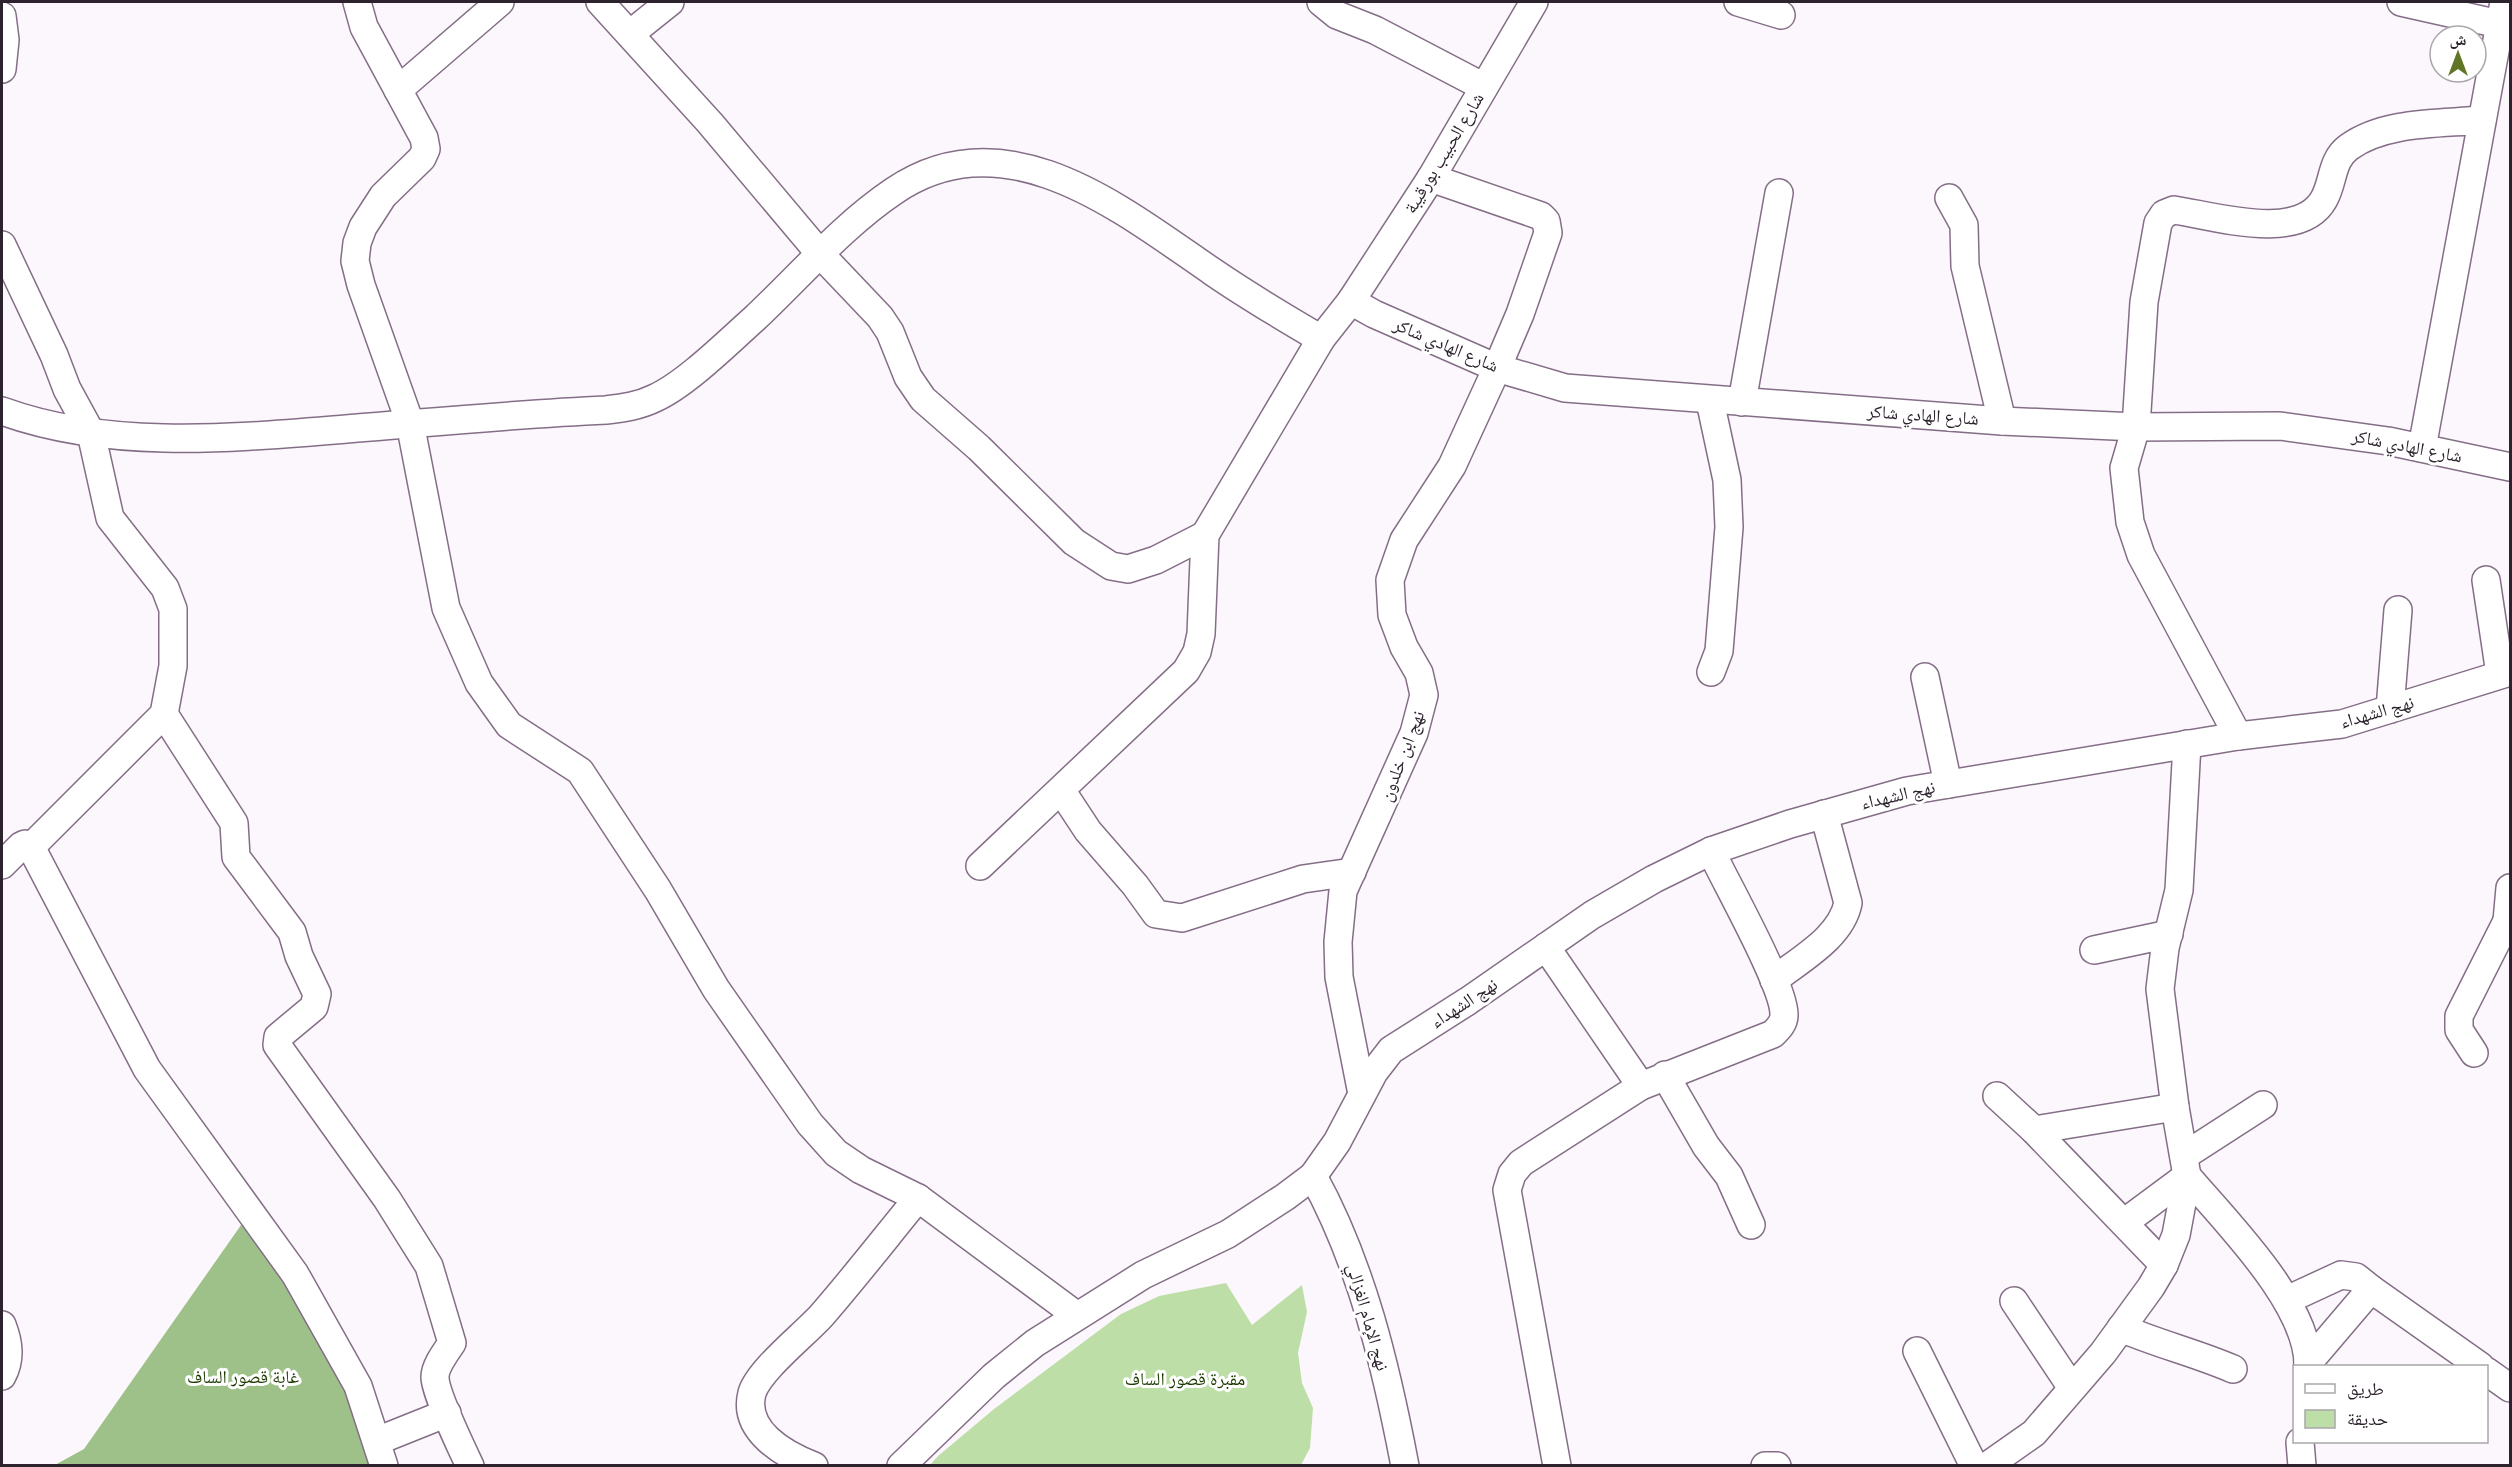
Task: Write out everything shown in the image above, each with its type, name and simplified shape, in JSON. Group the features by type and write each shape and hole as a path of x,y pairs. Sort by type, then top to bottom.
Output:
{"street":[{"path":"357,2 364,27 424,138 426,149 422,158 382,196 363,227 357,243 355,261 410,423 446,608 479,683 509,725 580,771 658,890 716,989 810,1124 836,1153 861,1170 918,1198 1076,1315"},
{"path":"398,90 500,2"},
{"path":"600,2 710,123 821,255 880,317 890,332 908,376 923,399 979,448 1074,542 1111,566 1128,569 1156,560 1205,535 1201,634 1197,652 1186,671 980,866"},
{"path":"630,34 670,2"},
{"path":"1321,2 1337,15 1375,30 1484,87"},
{"name":"شارع الحبيب بورقيبة","path":"1205,535 1321,339 1351,301 1431,178 1534,2"},
{"path":"1738,2 1781,15"},
{"path":"2401,2 2502,13 2422,448"},
{"path":"2,16 5,40 2,69"},
{"path":"2238,736 2141,555 2130,522 2124,468 2136,427 2144,302 2158,223 2164,214 2174,210 2267,224 2300,220 2316,211 2325,198 2339,157 2350,146 2397,129 2482,120"},
{"path":"2,411 47,426 91,433 195,438 606,410 639,405 678,383 740,331 853,223 879,202 930,172 961,162 1008,164 1073,183 1132,217 1321,339"},
{"name":"نهج ابن خلدون","path":"1362,1094 1339,976 1340,912 1343,891 1414,733 1424,695 1419,674 1404,647 1392,615 1390,580 1404,540 1452,466 1497,368 1536,272 1547,240 1548,227 1541,216 1431,178"},
{"path":"1742,402 1779,193"},
{"path":"1949,198 1964,225 1965,266 2002,421"},
{"path":"2,245 54,355 67,388 91,433 110,518 165,588 173,609 172,666 164,714 31,847"},
{"name":"شارع الهادي شاكر","path":"1351,301 1374,314 1497,368 1565,388 2002,421 2136,427 2280,426 2368,437 2511,467"},
{"path":"1710,400 1727,480 1729,527 1719,651 1711,672"},
{"path":"2486,580 2505,673"},
{"path":"2390,709 2398,609"},
{"name":"نهج الشهداء","path":"900,1466 994,1376 1076,1315 1143,1275 1228,1234 1313,1176 1337,1142 1382,1059 1391,1050 1624,896 1711,851 1824,814 1907,792 2238,736 2342,724 2505,673"},
{"path":"1925,677 1948,784"},
{"path":"164,714 234,823 236,857 292,932 298,956 317,994 314,1007 278,1037 277,1045 387,1199 429,1266 452,1343 435,1377 447,1413 470,1466"},
{"path":"1987,1466 2034,1433 2103,1353 2164,1264 2176,1235 2186,1166 2175,1107 2160,989 2161,966 2179,890 2187,744"},
{"path":"1061,790 1088,831 1136,885 1156,914 1168,918 1182,918 1303,879 1352,872"},
{"path":"1774,980 1828,936 1846,913 1848,903 1824,814"},
{"path":"2,865 21,846 25,844 31,847 147,1069 295,1274 358,1386 381,1453 447,1413"},
{"path":"1557,1466 1507,1190 1512,1174 1521,1163 1641,1086 1773,1034 1781,1026 1785,1012 1774,980 1711,851"},
{"path":"2474,1053 2458,1030 2458,1016 2509,922 2511,888"},
{"path":"2094,950 2169,934"},
{"path":"1546,947 1641,1086"},
{"path":"1665,1075 1706,1146 1729,1176 1751,1225"},
{"path":"1997,1096 2034,1130 2164,1264"},
{"path":"2125,1222 2186,1166 2263,1105"},
{"path":"2034,1130 2175,1107"},
{"path":"2186,1166 2287,1300 2300,1325 2308,1365"},
{"name":"نهج الإمام الغزالي","path":"1313,1176 1338,1224 1360,1280 1395,1409 1405,1466"},
{"path":"814,1466 781,1451 765,1437 751,1409 752,1393 759,1379 822,1315 918,1198"},
{"path":"2287,1300 2341,1275 2356,1276 2479,1365"},
{"path":"2308,1365 2372,1289"},
{"path":"2014,1301 2072,1388"},
{"path":"2,1325 8,1341 8,1356 2,1376"},
{"path":"2121,1328 2151,1341 2193,1352 2234,1369"},
{"path":"1917,1352 1974,1466"},
{"path":"2488,1372 2511,1388"},
{"path":"2300,1443 2302,1466"},
{"path":"1765,1466 1777,1466"}],"green space":[{"name":"غابة قصور الساف","path":"246,1218 355,1391 381,1466 53,1466 84,1449"},
{"name":"مقبرة قصور الساف","path":"1226,1283 1252,1325 1302,1285 1307,1312 1298,1353 1302,1383 1313,1408 1310,1448 1301,1465 930,1465 994,1409 1121,1314 1159,1296"}]}
